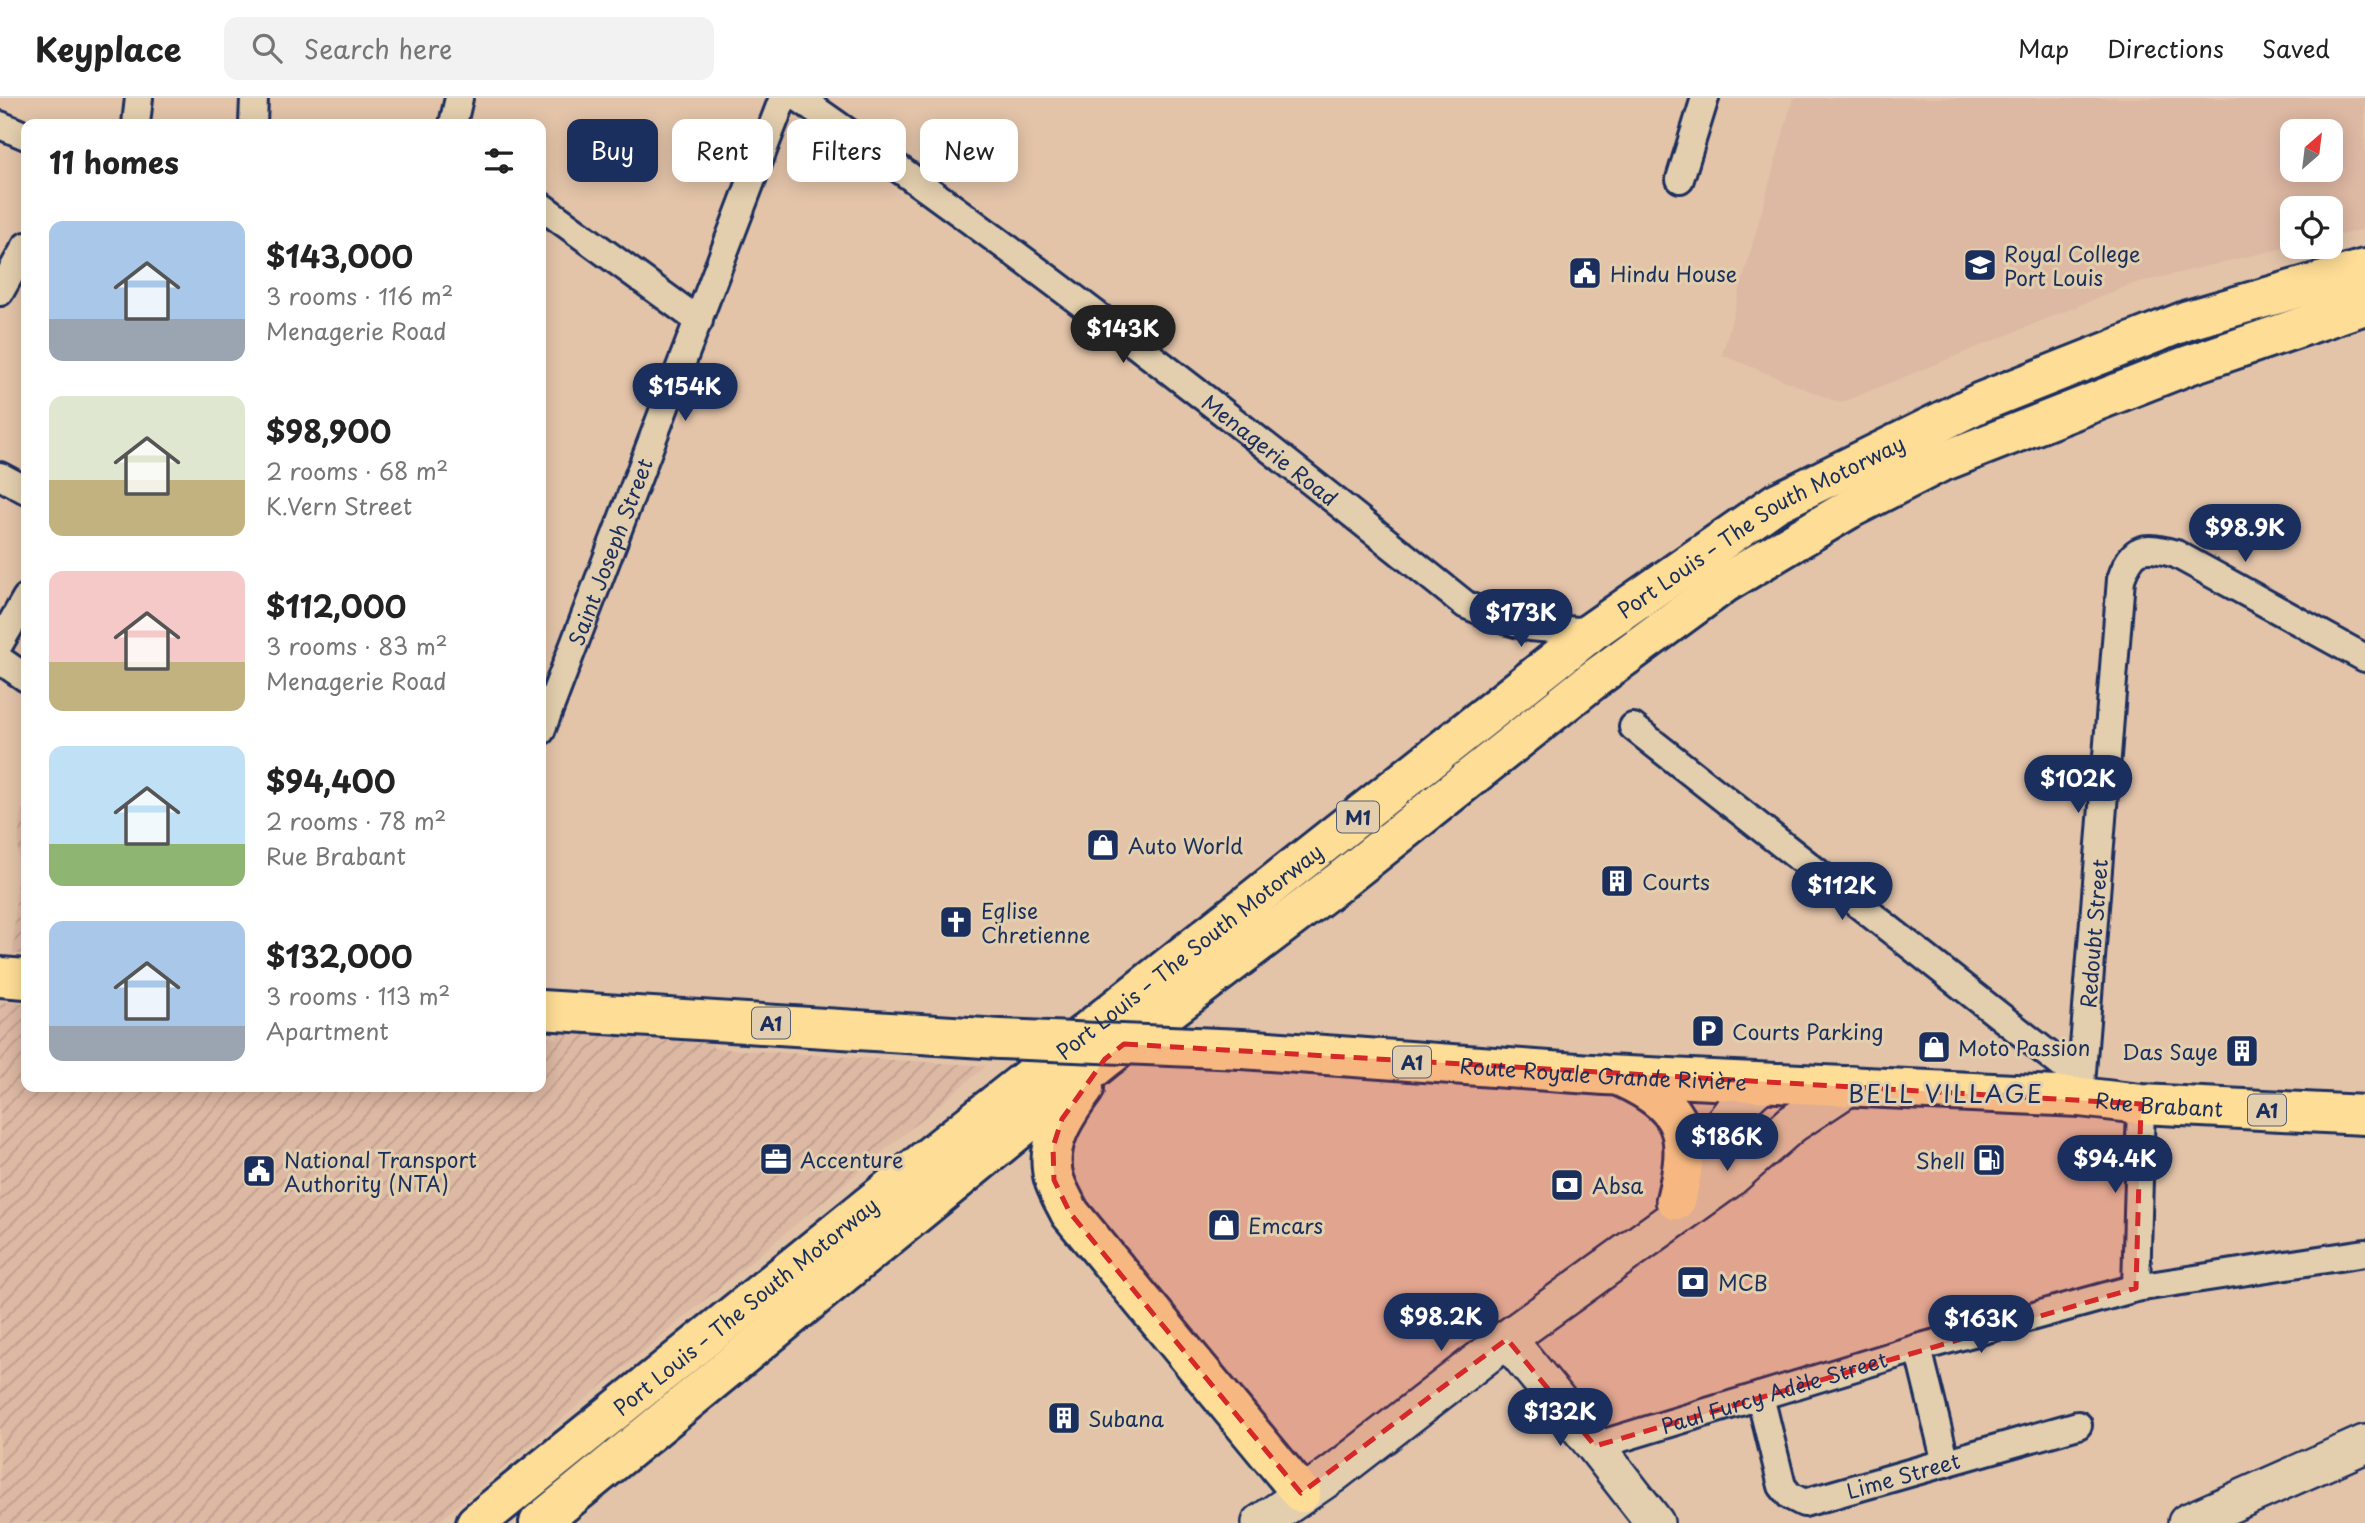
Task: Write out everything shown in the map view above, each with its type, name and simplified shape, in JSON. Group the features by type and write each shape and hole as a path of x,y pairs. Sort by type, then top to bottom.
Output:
{"main road":[{"name":"Port Louis – The South Motorway","path":"475,1523 940,1148 1591,632 1776,503 1981,402 2188,320 2365,269"},
{"name":"Port Louis – The South Motorway","path":"539,1523 1105,1059 1340,881 1593,680 1725,583 1849,509 1939,463 2186,366 2365,305"},
{"path":"0,977 21,979"},
{"name":"Route Royale Grande Rivière","path":"546,1010 1000,1039 1242,1049 1619,1076 1762,1083 2081,1088"},
{"path":"1105,1059 1062,1119 1053,1147 1054,1180 1070,1213 1301,1493"},
{"path":"1619,1076 1647,1089 1671,1111 1679,1125 1685,1146 1676,1200"},
{"path":"1657,1232 1730,1115 1743,1097 1762,1083"},
{"path":"1261,1523 1301,1493 1333,1474 1507,1339 1729,1179 1793,1124 1851,1085"},
{"name":"Rue Brabant","path":"2081,1088 2141,1104 2365,1115"},
{"path":"1507,1339 1655,1523"},
{"path":"2187,1523 2365,1444"}],"street":[{"path":"137,119 139,98"},
{"path":"253,119 254,98"},
{"name":"Saint Joseph Street","path":"546,716 783,98"},
{"name":"Menagerie Road","path":"799,98 899,167 1223,410 1466,605 1529,627 1591,632"},
{"path":"1680,179 1705,98"},
{"path":"0,125 21,134"},
{"path":"546,210 699,321"},
{"path":"1,286 21,254"},
{"path":"0,476 21,487"},
{"name":"Redoubt Street","path":"2081,1088 2121,579 2127,562 2139,549 2153,548 2176,554 2365,658"},
{"path":"0,643 21,607"},
{"path":"0,660 21,675"},
{"path":"1633,727 2081,1088"},
{"path":"2136,1288 2141,1104"},
{"name":"Paul Furcy Adèle Street","path":"1595,1446 1918,1348 2136,1288 2365,1253"},
{"path":"1918,1348 1946,1463"},
{"name":"Lime Street","path":"1760,1396 1782,1486 1790,1496 1804,1503 2078,1425"}],"highlighted area":[{"path":"1124,1044 2141,1104 2136,1288 1595,1446 1507,1339 1301,1493 1070,1213 1054,1180 1053,1147 1062,1119 1105,1059"}],"shaded area":[{"name":"Royal College Port Louis","path":"1793,98 2365,98 2365,229 2343,234 2343,196 2280,196 2280,249 2132,284 1840,403 1722,355"},
{"path":"21,814 21,954 13,954"},
{"path":"0,1001 21,1003 21,1092 546,1092 546,1037 557,1038 558,1032 713,1044 713,1048 986,1066 437,1523 0,1523"}],"place":[{"name":"Royal College Port Louis","path":"1980,265"},
{"name":"Hindu House","path":"1585,273"},
{"name":"Auto World","path":"1103,845"},
{"name":"Courts","path":"1617,881"},
{"name":"Eglise Chretienne","path":"956,922"},
{"name":"Courts Parking","path":"1708,1031"},
{"name":"Moto Passion","path":"1934,1047"},
{"name":"Das Saye","path":"2242,1051"},
{"name":"Accenture","path":"776,1159"},
{"name":"Shell","path":"1989,1160"},
{"name":"National Transport Authority (NTA)","path":"259,1171"},
{"name":"Absa","path":"1567,1185"},
{"name":"Emcars","path":"1224,1225"},
{"name":"MCB","path":"1693,1282"},
{"name":"Subana","path":"1064,1418"}],"district":[{"name":"BELL VILLAGE","path":"1946,1093"}]}
